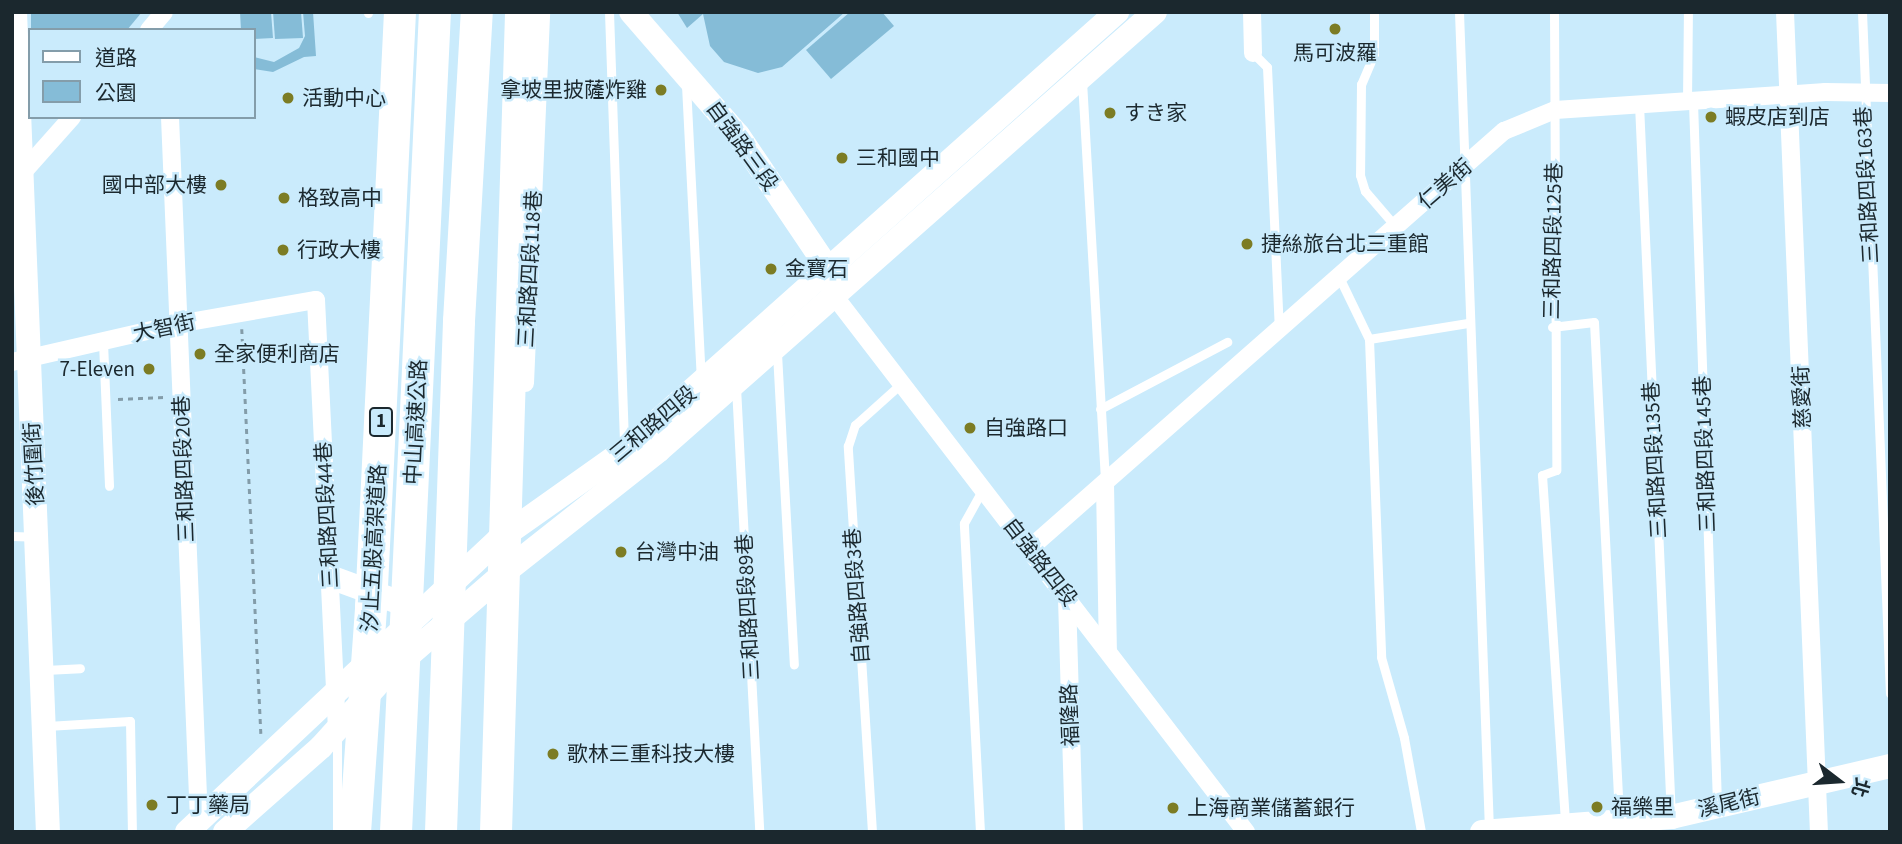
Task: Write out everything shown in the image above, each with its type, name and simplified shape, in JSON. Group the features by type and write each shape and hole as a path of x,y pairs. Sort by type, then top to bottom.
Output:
{"highway":[{"name":"汐止五股高架道路","path":"355,832 371,607 400,12"},
{"name":"中山高速公路","path":"396,832 435,12"},
{"name":"中山高速公路","path":"441,832 452,525 477,12"},
{"path":"496,832 521,12"}],"main road":[{"name":"後竹圍街","path":"15,12 21,360 37,537 48,832"},
{"name":"自強路三段","path":"631,12 738,135 827,267 832,293"},
{"name":"三和路四段","path":"193,827 262,766 421,610 518,526 625,450 701,384 827,267 1117,12"},
{"name":"三和路四段","path":"225,832 337,730 386,675 736,382 832,293 1155,12"},
{"path":"330,576 421,610"},
{"name":"溪尾街","path":"1482,832 1671,817 1890,766"}],"street":[{"path":"151,28 165,12"},
{"name":"三和路四段118巷","path":"518,526 541,12"},
{"path":"1252,12 1252,53"},
{"name":"慈愛街","path":"1785,12 1819,832"},
{"name":"仁美街","path":"1029,549 1504,131 1555,110 1789,94 1890,93"},
{"path":"17,179 70,119"},
{"name":"三和路四段20巷","path":"170,119 193,827"},
{"name":"自強路四段","path":"832,293 1246,832"},
{"name":"大智街","path":"21,360 178,324 316,300"},
{"name":"三和路四段44巷","path":"316,300 337,730"},
{"path":"1105,484 1108,650"},
{"name":"福隆路","path":"1067,598 1074,832"}],"lane":[{"path":"610,12 625,450"},
{"path":"1374,12 1374,54 1362,84 1360,175 1365,191 1396,227"},
{"path":"1459,12 1462,169 1489,832"},
{"name":"三和路四段125巷","path":"1554,12 1552,327 1556,470 1542,475 1565,825"},
{"name":"三和路四段145巷","path":"1688,12 1717,806"},
{"name":"三和路四段163巷","path":"1862,12 1863,93 1890,693"},
{"path":"1252,53 1267,67 1279,331"},
{"path":"685,72 701,384"},
{"path":"1082,75 1105,484"},
{"name":"三和路四段135巷","path":"1639,104 1671,817"},
{"path":"1339,277 1369,339 1381,657 1404,738 1421,832"},
{"path":"1552,327 1594,322 1619,822"},
{"path":"1369,339 1468,323"},
{"path":"103,342 109,486"},
{"path":"1100,409 1227,342"},
{"path":"776,344 794,665"},
{"name":"三和路四段89巷","path":"736,382 760,832"},
{"name":"自強路四段3巷","path":"872,832 848,446 855,425 903,382"},
{"path":"980,832 964,523 984,489"},
{"path":"12,536 37,537"},
{"path":"43,670 80,668"},
{"path":"45,726 130,721 132,832"},
{"path":"337,730 337,832"}],"path":[{"path":"241,313 262,766"},
{"path":"106,399 181,396"}],"green space":[{"path":"31,12 142,12 129,28 31,28"},
{"path":"240,12 271,12 273,38 256,39 256,28 241,28"},
{"path":"273,12 301,12 303,38 275,39"},
{"path":"303,12 313,12 316,56 304,57 273,72 256,69 256,58 274,62 299,48 305,36"},
{"path":"677,12 845,12 782,67 758,73 724,62 710,46 703,14 687,28"},
{"path":"850,12 882,12 894,26 831,79 806,50"}],"place":[{"name":"馬可波羅","path":"1335,29"},
{"name":"拿坡里披薩炸雞","path":"661,90"},
{"name":"活動中心","path":"288,98"},
{"name":"すき家","path":"1110,113"},
{"name":"蝦皮店到店","path":"1711,117"},
{"name":"三和國中","path":"842,158"},
{"name":"國中部大樓","path":"221,185"},
{"name":"格致高中","path":"284,198"},
{"name":"捷絲旅台北三重館","path":"1247,244"},
{"name":"行政大樓","path":"283,250"},
{"name":"金寶石","path":"771,269"},
{"name":"全家便利商店","path":"200,354"},
{"name":"7-Eleven","path":"149,369"},
{"name":"自強路口","path":"970,428"},
{"name":"台灣中油","path":"621,552"},
{"name":"歌林三重科技大樓","path":"553,754"},
{"name":"丁丁藥局","path":"152,805"},
{"name":"福樂里","path":"1597,807"},
{"name":"上海商業儲蓄銀行","path":"1173,808"}]}
